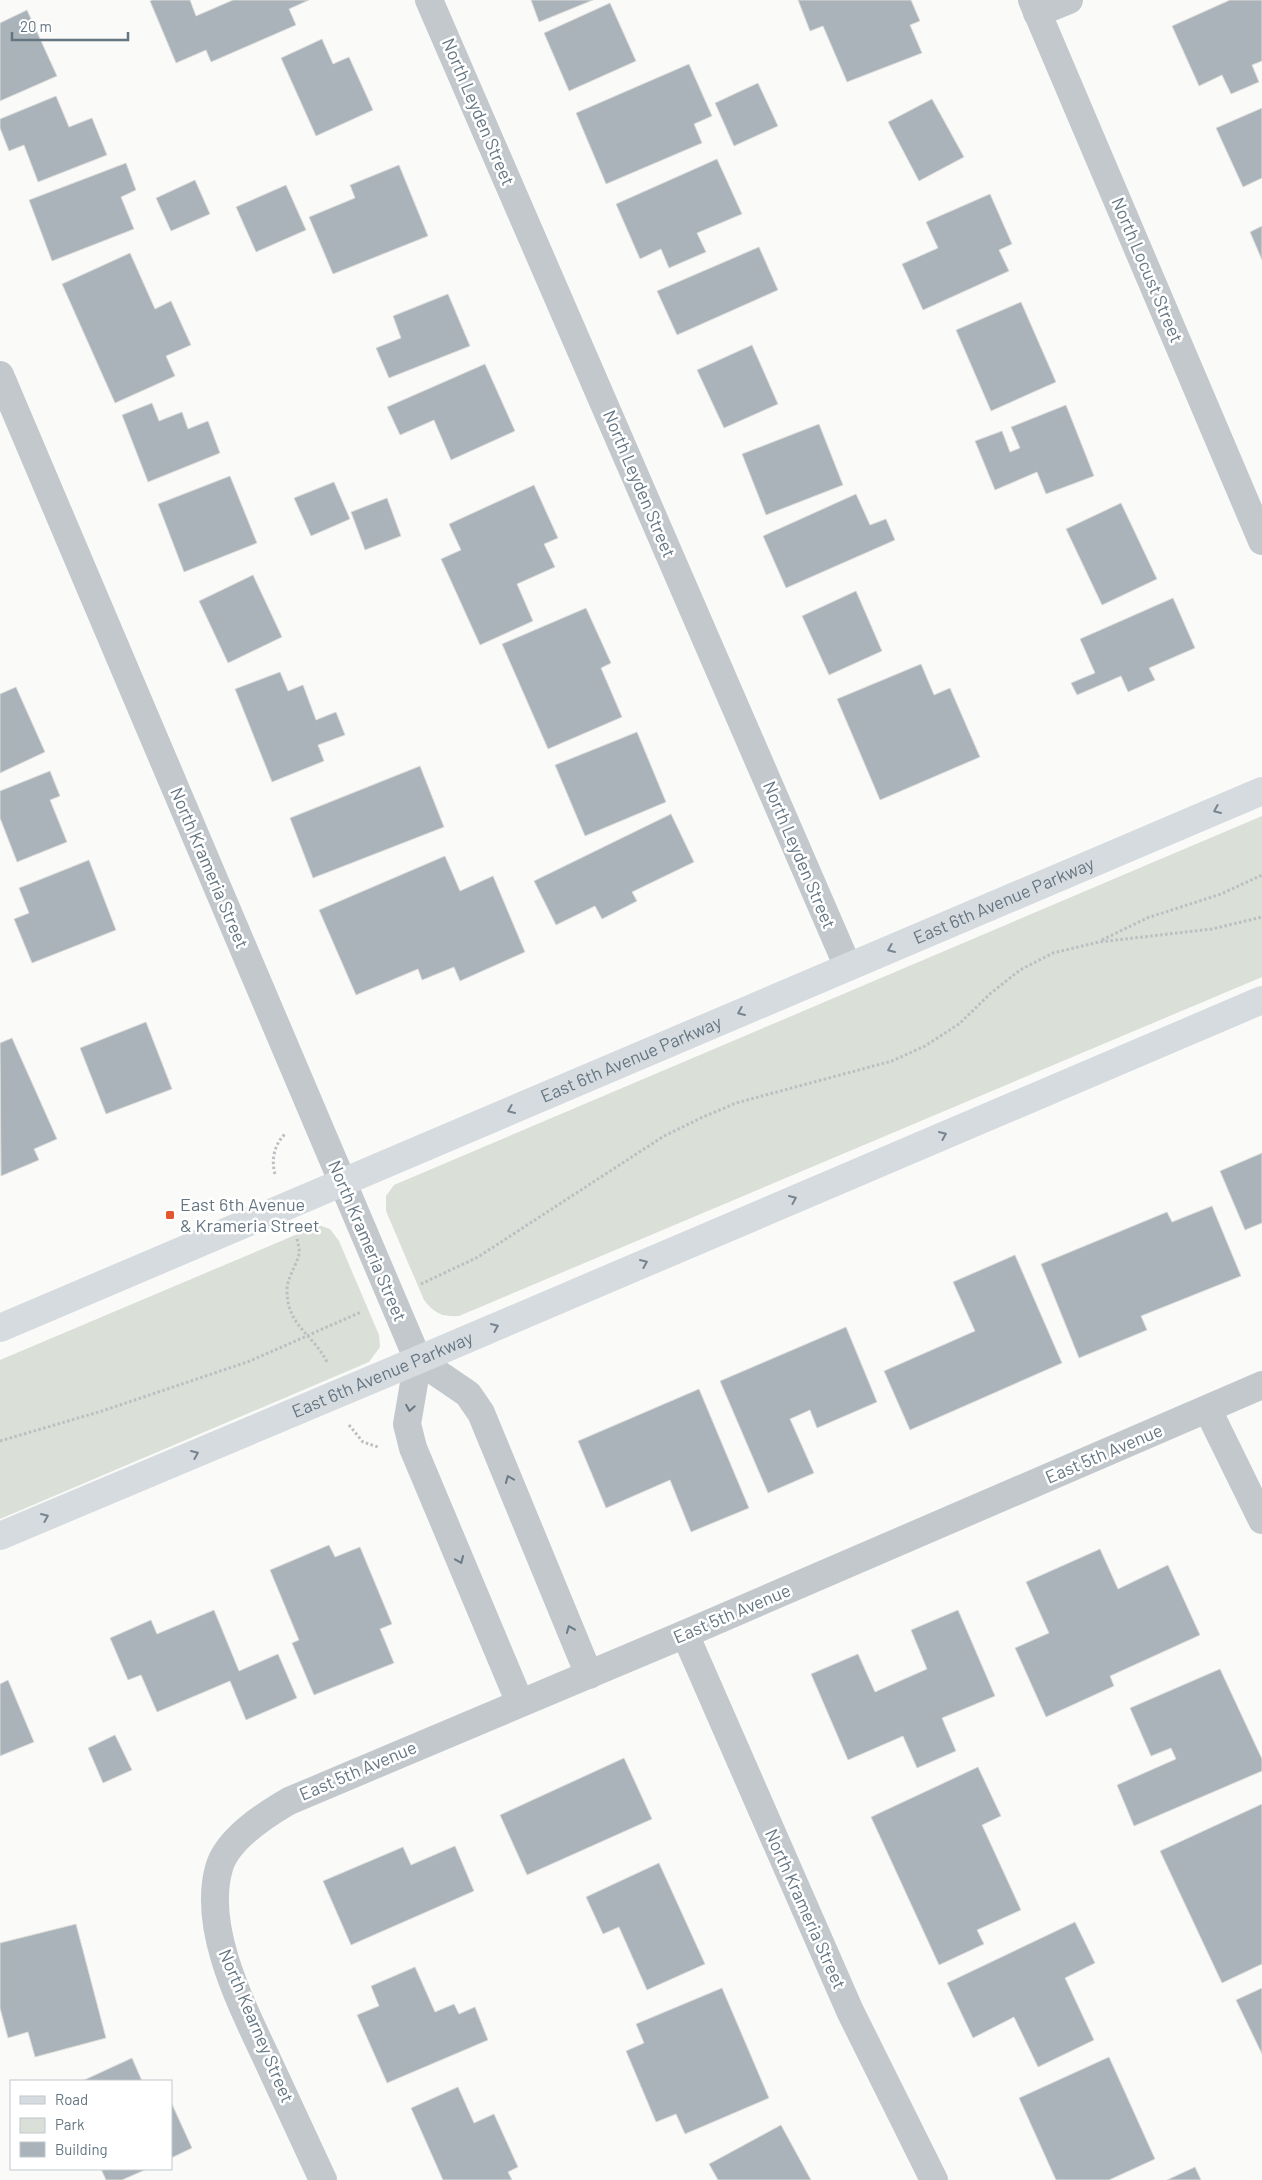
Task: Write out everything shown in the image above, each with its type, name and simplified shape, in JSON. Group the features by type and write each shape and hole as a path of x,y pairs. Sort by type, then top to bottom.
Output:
{"main road":[{"name":"East 6th Avenue Parkway","path":"0,1328 1262,790"},
{"name":"East 6th Avenue Parkway","path":"0,1536 1262,1000"}],"street":[{"name":"North Leyden Street","path":"430,0 848,967"},
{"path":"1035,7 1069,0"},
{"name":"North Locust Street","path":"1035,7 1262,541"},
{"name":"North Krameria Street","path":"0,375 418,1360"},
{"path":"520,1703 413,1448 407,1424 418,1360 468,1394 482,1412 589,1674"},
{"name":"East 5th Avenue","path":"219,1866 233,1845 248,1828 289,1801 685,1634 1208,1410 1262,1385"},
{"path":"1208,1410 1262,1520"},
{"name":"North Krameria Street","path":"685,1634 850,2011 934,2180"},
{"name":"North Kearney Street","path":"219,1866 215,1910 222,1947 250,2022 323,2180"}],"path":[{"path":"1099,942 1147,918 1221,894 1262,875"},
{"path":"0,1441 102,1411 250,1361 391,1298 478,1257 664,1136 736,1103 892,1061 925,1046 959,1024 991,993 1020,970 1053,954 1099,942 1212,929 1262,917"},
{"path":"312,1112 278,1141 272,1162 277,1184 297,1238 299,1253 287,1289 289,1308 295,1322 306,1337 322,1352 330,1369 350,1428 362,1442 378,1447 413,1448"}],"green space":[{"path":"1262,816 1262,977 459,1316 448,1316 439,1313 424,1300 386,1211 386,1196 394,1185"},
{"path":"319,1225 330,1229 339,1241 379,1335 380,1347 369,1362 0,1519 0,1360"}],"building":[{"path":"190,0 196,16 233,0 309,0 289,9 296,25 211,62 206,50 176,63 150,1"},
{"path":"531,0 593,0 539,22"},
{"path":"798,0 911,0 920,21 910,25 922,53 847,82 823,26 810,31"},
{"path":"1230,0 1262,0 1262,61 1252,65 1259,82 1231,94 1222,75 1199,86 1172,26"},
{"path":"610,3 636,61 569,91 544,33"},
{"path":"27,10 57,76 0,101 0,23"},
{"path":"322,39 333,64 349,57 373,110 316,136 281,58"},
{"path":"689,64 712,116 694,124 702,143 606,184 576,113"},
{"path":"758,83 778,126 734,146 715,103"},
{"path":"56,96 69,127 92,118 107,155 38,182 24,145 9,151 0,128 0,119"},
{"path":"932,99 964,157 919,181 888,122"},
{"path":"1262,108 1262,178 1243,187 1216,128"},
{"path":"717,159 742,214 697,233 706,252 669,268 661,249 640,259 616,204"},
{"path":"126,163 136,190 121,197 134,229 52,261 29,200"},
{"path":"399,165 428,236 333,274 309,217 355,198 350,185"},
{"path":"195,180 210,214 171,231 156,198"},
{"path":"286,185 306,230 256,252 236,207"},
{"path":"990,194 1012,244 999,250 1009,271 923,310 902,264 938,248 926,222"},
{"path":"1262,226 1262,260 1250,232"},
{"path":"759,247 778,290 677,335 657,291"},
{"path":"130,253 155,309 171,301 191,345 166,356 175,376 115,403 62,284"},
{"path":"448,294 470,346 389,378 376,348 401,338 393,316"},
{"path":"1021,302 1056,382 991,411 956,330"},
{"path":"752,345 778,404 724,428 697,370"},
{"path":"485,364 515,431 451,460 434,420 400,435 387,407"},
{"path":"152,403 159,421 182,412 188,429 208,421 220,453 148,482 122,415"},
{"path":"1066,405 1094,476 1046,494 1037,472 995,490 975,441 1002,431 1010,452 1020,448 1011,427"},
{"path":"819,424 843,485 766,515 742,454"},
{"path":"230,476 257,543 184,572 158,504"},
{"path":"334,482 350,519 311,536 294,498"},
{"path":"534,485 558,538 544,544 555,567 517,584 533,621 480,645 441,559 461,550 449,524"},
{"path":"856,494 870,525 886,519 895,540 786,588 763,536"},
{"path":"387,498 401,536 365,550 351,512"},
{"path":"1121,503 1157,579 1102,605 1066,529"},
{"path":"253,575 282,637 228,663 199,601"},
{"path":"856,591 882,651 829,675 802,616"},
{"path":"1173,598 1195,648 1149,668 1155,680 1128,692 1121,676 1077,695 1071,683 1095,673 1080,639"},
{"path":"586,608 611,663 601,668 622,717 548,749 502,644"},
{"path":"921,664 934,695 950,688 980,757 880,800 837,699"},
{"path":"280,672 288,691 303,685 316,720 336,712 345,735 318,745 324,761 272,782 235,689"},
{"path":"16,687 45,752 0,773 0,694"},
{"path":"637,732 666,802 585,836 555,765"},
{"path":"420,766 444,827 313,878 290,818"},
{"path":"50,771 60,796 50,800 67,842 17,862 0,818 0,791"},
{"path":"671,814 694,862 632,892 637,901 602,919 595,906 556,925 534,881"},
{"path":"445,856 460,891 493,876 525,952 460,981 454,967 422,980 418,969 356,995 319,910"},
{"path":"89,860 116,930 32,963 14,919 29,913 19,888"},
{"path":"146,1022 172,1089 106,1114 80,1048"},
{"path":"12,1038 57,1139 34,1149 39,1160 1,1176 0,1043"},
{"path":"1262,1153 1262,1223 1245,1230 1220,1171"},
{"path":"1212,1206 1241,1276 1141,1316 1147,1330 1079,1358 1041,1264 1167,1212 1172,1222"},
{"path":"1015,1255 1062,1363 910,1430 884,1371 975,1331 953,1282"},
{"path":"846,1327 877,1402 817,1428 810,1410 790,1419 814,1473 768,1493 720,1381"},
{"path":"699,1389 749,1508 691,1532 670,1480 606,1508 578,1441"},
{"path":"329,1545 335,1557 360,1547 392,1624 380,1629 394,1663 314,1695 292,1643 299,1640 270,1570"},
{"path":"1100,1549 1118,1589 1168,1565 1200,1635 1110,1676 1114,1686 1046,1717 1015,1648 1049,1633 1026,1582"},
{"path":"214,1610 239,1671 278,1654 297,1698 246,1720 230,1681 157,1712 141,1675 128,1680 110,1638 151,1620 157,1634"},
{"path":"958,1610 995,1696 942,1718 956,1751 917,1768 903,1736 848,1760 811,1674 858,1654 875,1692 927,1669 911,1630"},
{"path":"1220,1669 1262,1759 1262,1771 1134,1826 1117,1785 1176,1759 1171,1748 1151,1756 1130,1708"},
{"path":"8,1680 34,1742 0,1756 0,1684"},
{"path":"115,1735 132,1770 103,1783 88,1748"},
{"path":"624,1758 652,1819 527,1875 500,1815"},
{"path":"978,1767 1001,1816 982,1825 1021,1910 977,1930 984,1944 939,1965 871,1817"},
{"path":"1262,1804 1262,1964 1222,1983 1160,1851"},
{"path":"455,1846 474,1891 351,1945 323,1881 403,1847 411,1865"},
{"path":"659,1863 705,1964 647,1990 619,1927 603,1934 586,1897"},
{"path":"1075,1922 1095,1963 1065,1978 1094,2040 1038,2067 1014,2017 973,2038 947,1983"},
{"path":"76,1924 106,2038 35,2057 28,2032 8,2038 0,2008 0,1943"},
{"path":"415,1967 435,2012 454,2004 459,2014 475,2007 488,2040 387,2083 357,2015 379,2006 371,1986"},
{"path":"722,1988 769,2098 685,2134 676,2114 656,2122 626,2051 644,2043 636,2024"},
{"path":"1262,1988 1262,2054 1236,2000"},
{"path":"1109,2057 1155,2159 1109,2180 1056,2180 1019,2098"},
{"path":"132,2058 142,2080 84,2080"},
{"path":"458,2087 474,2123 494,2114 518,2167 508,2172 512,2180 443,2180 411,2108"},
{"path":"172,2104 192,2148 172,2158"},
{"path":"781,2125 811,2180 718,2180 709,2164"},
{"path":"1195,2167 1201,2180 1167,2180"},
{"path":"101,2170 145,2170 122,2180 106,2180"}],"place":[{"name":"East 6th Avenue & Krameria Street","path":"170,1215"}]}
